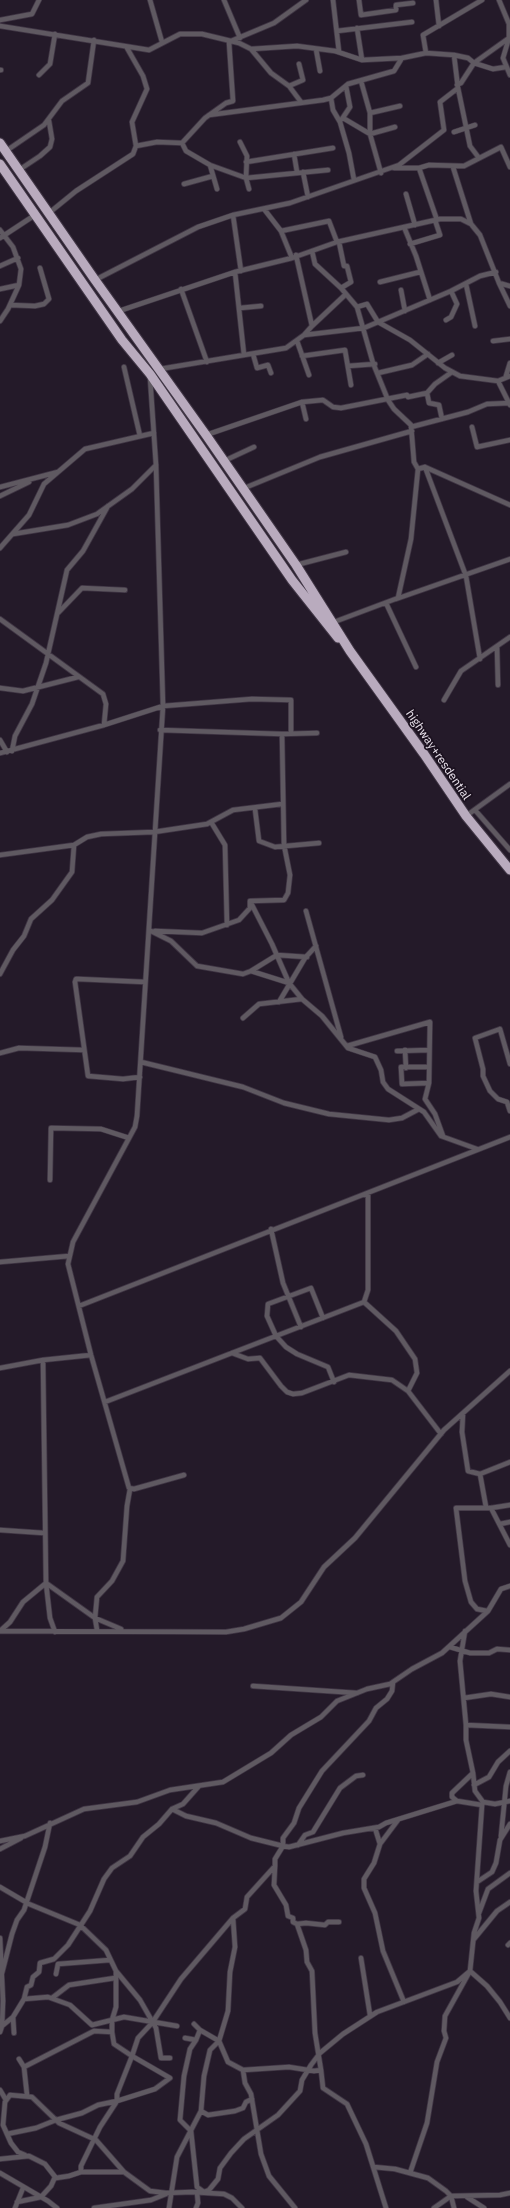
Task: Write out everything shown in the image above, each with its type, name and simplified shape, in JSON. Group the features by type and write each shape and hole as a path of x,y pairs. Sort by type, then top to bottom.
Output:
{"highway":[{"path":"0,143 95,280 119,311 206,434 242,489 296,565 334,622 350,650"},
{"path":"0,164 122,340 150,374 292,580 317,614 350,650"},
{"name":"highway+resdential","path":"350,650 466,816 510,870"}],"street":[{"path":"0,20 32,14 39,0"},
{"path":"150,0 162,42"},
{"path":"224,0 240,38"},
{"path":"229,42 274,23 306,0"},
{"path":"333,0 339,52"},
{"path":"359,0 361,15 396,10 396,5 413,3"},
{"path":"436,0 439,26"},
{"path":"426,53 423,35 482,0"},
{"path":"499,0 509,24 508,38 503,58 510,75"},
{"path":"336,31 412,22"},
{"path":"0,26 94,40 127,48 149,50 180,34 202,34 229,42 240,43 251,49 271,73 289,86 301,102"},
{"path":"357,28 362,60"},
{"path":"39,75 50,64 55,34"},
{"path":"95,280 198,228 233,215 264,209 308,197 381,172 414,155 444,130 440,102 461,83 474,63 508,38"},
{"path":"6,151 49,120 62,101 88,83 94,40"},
{"path":"136,146 157,142 182,143 209,115 226,103 233,101 229,42"},
{"path":"251,49 297,46 339,52 362,60 402,58 426,53 454,55 468,58 474,63 494,70 506,67"},
{"path":"49,213 76,191 133,154 136,146 132,122 147,89 143,76 127,48"},
{"path":"316,49 320,71"},
{"path":"454,55 457,87 470,146 479,158"},
{"path":"209,115 331,98 346,86 394,71 402,58"},
{"path":"289,86 303,80 299,64"},
{"path":"361,81 370,113 370,134 381,172"},
{"path":"340,122 350,107 346,86"},
{"path":"331,98 333,110 340,122 354,180"},
{"path":"370,113 400,106"},
{"path":"343,118 370,134 395,128"},
{"path":"18,170 40,156 50,147 52,139 49,120"},
{"path":"454,132 475,125"},
{"path":"240,142 247,156 246,178 249,189"},
{"path":"182,143 186,151 210,165 246,178 328,170"},
{"path":"246,162 333,148"},
{"path":"391,168 419,168 429,165 453,167 464,166 501,148 510,167"},
{"path":"294,154 297,172"},
{"path":"210,165 217,189"},
{"path":"453,167 471,224 480,235 510,306"},
{"path":"410,244 440,235 419,168"},
{"path":"302,172 308,197"},
{"path":"184,184 213,176"},
{"path":"406,194 415,225"},
{"path":"264,209 282,231 294,257 312,326"},
{"path":"2,237 35,215"},
{"path":"233,215 241,271"},
{"path":"119,311 181,289 235,272 294,257 338,242 436,220 461,219 471,224"},
{"path":"282,231 329,221 338,242 344,266 347,266 351,282 342,288"},
{"path":"404,228 416,256 430,300"},
{"path":"0,230 2,237 18,258 21,269 19,285 10,305 0,321"},
{"path":"312,251 315,264 342,288 357,307 388,400 394,410 412,429 414,462 418,469 410,543 396,599"},
{"path":"0,266 18,258"},
{"path":"10,305 35,306 44,304 49,299 40,268"},
{"path":"235,272 244,355"},
{"path":"380,282 420,272"},
{"path":"304,335 364,328 451,291 480,276 496,272"},
{"path":"500,283 510,286"},
{"path":"466,284 475,326"},
{"path":"0,289 19,285"},
{"path":"181,289 207,362"},
{"path":"401,290 405,311"},
{"path":"446,320 451,317 457,304 451,291"},
{"path":"160,369 286,348 304,335 346,294"},
{"path":"357,307 367,304 378,322 410,340 438,363 460,376 498,380 508,376 510,363"},
{"path":"240,308 261,306"},
{"path":"493,341 510,339"},
{"path":"297,341 310,375"},
{"path":"302,356 346,350 352,385"},
{"path":"253,354 257,368 268,364 271,373"},
{"path":"374,377 379,374 412,364 428,354"},
{"path":"438,363 452,355"},
{"path":"348,366 375,364"},
{"path":"124,367 140,436"},
{"path":"206,434 302,402 323,400 333,407 341,408 388,400 407,395 408,397 427,393 435,384 452,372"},
{"path":"97,1630 95,1618 97,1596 112,1581 123,1561 127,1506 130,1489 91,1355 69,1271 69,1256 73,1242 136,1124 145,982 152,931 154,832 160,730 163,706 156,465 150,374"},
{"path":"242,489 320,457 468,412 487,404 510,404 498,380"},
{"path":"427,393 429,403 439,405 442,419"},
{"path":"302,402 306,419"},
{"path":"472,427 477,447 510,440"},
{"path":"0,548 29,515 44,484 60,472 85,449 154,433"},
{"path":"224,461 254,447"},
{"path":"13,534 68,525 97,514 132,488 156,465"},
{"path":"418,469 425,467 510,505"},
{"path":"425,467 466,574 480,659"},
{"path":"0,487 60,472"},
{"path":"0,496 36,478"},
{"path":"10,751 15,736 32,704 38,688 48,654 66,570 83,551 108,506"},
{"path":"296,565 346,552"},
{"path":"334,622 510,559"},
{"path":"57,614 82,588 125,590"},
{"path":"386,603 416,667"},
{"path":"0,619 69,668 78,677 104,694 106,704 104,725"},
{"path":"444,700 461,671 509,638"},
{"path":"497,647 498,686"},
{"path":"0,688 23,690 38,688 78,677"},
{"path":"0,753 104,725 163,706 252,699 291,700 291,733"},
{"path":"160,730 282,734 317,733"},
{"path":"250,901 284,900 288,893 290,875 284,845 282,804 282,734"},
{"path":"0,740 10,751"},
{"path":"466,816 510,784"},
{"path":"0,855 74,845 87,837 101,834 154,832 211,822 233,810 282,804"},
{"path":"255,808 259,840 275,847 319,843"},
{"path":"475,810 510,850"},
{"path":"211,822 225,845 227,925"},
{"path":"0,974 2,967 24,936 31,919 52,900 72,872 74,845"},
{"path":"152,931 202,933 239,920 250,908 250,901"},
{"path":"250,901 290,984 302,999 322,1016 347,1046 375,1058 381,1070 382,1082 396,1096 419,1109 444,1137 477,1149"},
{"path":"306,911 342,1039"},
{"path":"152,931 171,941 197,966 243,974 251,971 277,955 307,957"},
{"path":"279,1002 307,957 316,946"},
{"path":"251,971 290,984"},
{"path":"140,1077 123,1079 88,1076 76,979 145,982"},
{"path":"243,1018 259,1004 302,999"},
{"path":"347,1046 430,1022 429,1083 425,1099 435,1114 444,1137"},
{"path":"510,1064 500,1029 475,1038 483,1069 483,1076 490,1091 498,1099 508,1101 510,1111"},
{"path":"0,1053 19,1048 84,1050"},
{"path":"405,1050 406,1068"},
{"path":"397,1051 429,1050"},
{"path":"141,1062 243,1087 284,1103 329,1114 389,1120 402,1118 419,1109"},
{"path":"429,1067 401,1068 402,1084 429,1083"},
{"path":"50,1180 51,1128 101,1129 129,1138"},
{"path":"79,1306 271,1229 368,1193 508,1137 510,1132"},
{"path":"364,1302 368,1290 368,1193"},
{"path":"271,1229 283,1283 301,1326"},
{"path":"0,1262 69,1256"},
{"path":"323,1318 311,1288 268,1304 267,1316 276,1336 286,1347 297,1354 328,1367 334,1382"},
{"path":"105,1402 364,1302"},
{"path":"364,1302 396,1331 416,1359 417,1373 408,1391"},
{"path":"232,1353 248,1359 260,1358 281,1386 287,1392 293,1394 302,1394 349,1375 392,1380 408,1391 441,1434"},
{"path":"0,1368 43,1360 91,1355"},
{"path":"43,1360 44,1533 46,1583 50,1618 55,1632"},
{"path":"0,1631 55,1632 97,1630 226,1632 244,1629 281,1618 301,1602 324,1567 359,1533 441,1434 510,1371"},
{"path":"464,1413 462,1432 468,1471 480,1474 510,1462"},
{"path":"480,1474 489,1507 500,1524 510,1545"},
{"path":"130,1489 184,1475"},
{"path":"488,1611 477,1609 470,1602 465,1581 456,1508 510,1505"},
{"path":"500,1524 510,1522"},
{"path":"0,1530 44,1533"},
{"path":"46,1583 95,1618 124,1631"},
{"path":"0,1631 10,1622 23,1602 46,1583"},
{"path":"0,1849 50,1823 84,1809 137,1802 170,1790 216,1784 234,1776 254,1762 271,1753 292,1735 321,1717 337,1701 357,1693 394,1682 450,1647 466,1630 488,1611 501,1589 510,1586"},
{"path":"466,1630 460,1661 466,1740 475,1791 482,1803 476,1899 479,1914"},
{"path":"450,1647 477,1653 489,1653 497,1649 510,1650"},
{"path":"386,2208 366,2144 347,2104 323,2088 318,2056 312,1971 307,1962 306,1950 297,1924 288,1916 286,1904 274,1886 276,1859 283,1846 283,1838 294,1823 299,1808 322,1771 365,1727 376,1708 387,1699 392,1691 394,1682"},
{"path":"253,1686 357,1693"},
{"path":"464,1698 491,1694 510,1697"},
{"path":"466,1726 510,1727"},
{"path":"474,1786 490,1777 498,1762 510,1751"},
{"path":"477,1882 492,1872 496,1863 508,1801 506,1786 510,1772"},
{"path":"457,1801 452,1797 452,1792 473,1773"},
{"path":"298,1845 305,1835 312,1832 326,1813 335,1795 356,1776 363,1775"},
{"path":"2,2026 12,2017 24,1998 27,1987 31,1985 33,1977 39,1972 40,1963 58,1956 68,1946 112,1868 130,1856 142,1837 159,1824 172,1809 183,1804 199,1786"},
{"path":"172,1809 186,1816 216,1824 251,1838 289,1847 343,1833 375,1828 457,1801 495,1804 508,1801"},
{"path":"398,1820 380,1844 374,1863 364,1880 364,1888 375,1912 383,1950 404,2002"},
{"path":"2,1973 8,1958 12,1934 17,1920 24,1910 45,1847 50,1823"},
{"path":"500,1840 510,1824"},
{"path":"375,1828 380,1844"},
{"path":"0,1841 25,1836"},
{"path":"81,2172 81,2166 94,2139 117,2101 118,2094 138,2038 152,2023 181,1979 233,1918 245,1910 247,1897 275,1866"},
{"path":"410,2173 426,2123 437,2062 446,2038 444,2031 445,2016 470,1971 473,1940 479,1914 488,1889 510,1873"},
{"path":"0,1887 26,1902 80,1925 106,1950 116,1971 140,2000 156,2028 161,2058 170,2058"},
{"path":"473,1940 485,1924 510,1902"},
{"path":"169,2208 169,2193 177,2157 201,2111 204,2076 210,2050 219,2041 228,2011 230,1972 235,1947 233,1918"},
{"path":"297,1924 306,1922 325,1925 328,1922 340,1922"},
{"path":"0,1938 2,1973 2,2026 0,2032"},
{"path":"361,1958 370,2016"},
{"path":"56,1974 58,1964 110,1960"},
{"path":"6,2134 36,2128 56,2120 82,2113 98,2104 117,2101 155,2089 170,2078 114,2044 112,2020 116,2007 116,1971"},
{"path":"204,2192 209,2190 218,2178 220,2168 231,2153 257,2130 272,2120 298,2093 302,2080 318,2056 343,2034 370,2016 458,1982 470,1971"},
{"path":"470,1971 491,1991 510,2018"},
{"path":"52,1998 70,1985 115,1978"},
{"path":"24,1998 52,1998 70,2005 92,2025 124,2017 152,2023 177,2026"},
{"path":"12,2017 14,2033"},
{"path":"194,2024 200,2030 219,2041 228,2062 243,2070 289,2067 307,2071 321,2070"},
{"path":"200,2030 190,2049 180,2102 180,2120 191,2131 197,2187 204,2192"},
{"path":"24,2067 94,2031 112,2032"},
{"path":"185,2038 196,2040"},
{"path":"19,2059 24,2067 27,2095"},
{"path":"243,2070 245,2083 252,2099 260,2154 269,2176 295,2208"},
{"path":"0,2090 6,2100"},
{"path":"0,2094 6,2100"},
{"path":"55,2177 50,2168 29,2156 18,2152 6,2134 2,2119 6,2100 10,2096 27,2095 39,2102 56,2120 64,2126 94,2139 107,2150 124,2172"},
{"path":"201,2111 208,2115 228,2112 243,2108 246,2102 252,2099"},
{"path":"0,2159 29,2156"},
{"path":"374,2166 395,2168 428,2178 451,2196 454,2208"},
{"path":"55,2177 63,2178 81,2172 124,2172 131,2175 145,2188 169,2193 204,2192 228,2195 242,2208"},
{"path":"0,2173 57,2208"},
{"path":"17,2202 41,2197 51,2186 55,2177"},
{"path":"15,2208 23,2188"},
{"path":"196,2208 198,2203 197,2192"},
{"path":"434,2208 451,2196 500,2195 510,2192"},
{"path":"94,2208 151,2200 169,2193"},
{"path":"466,2196 484,2208"}]}
